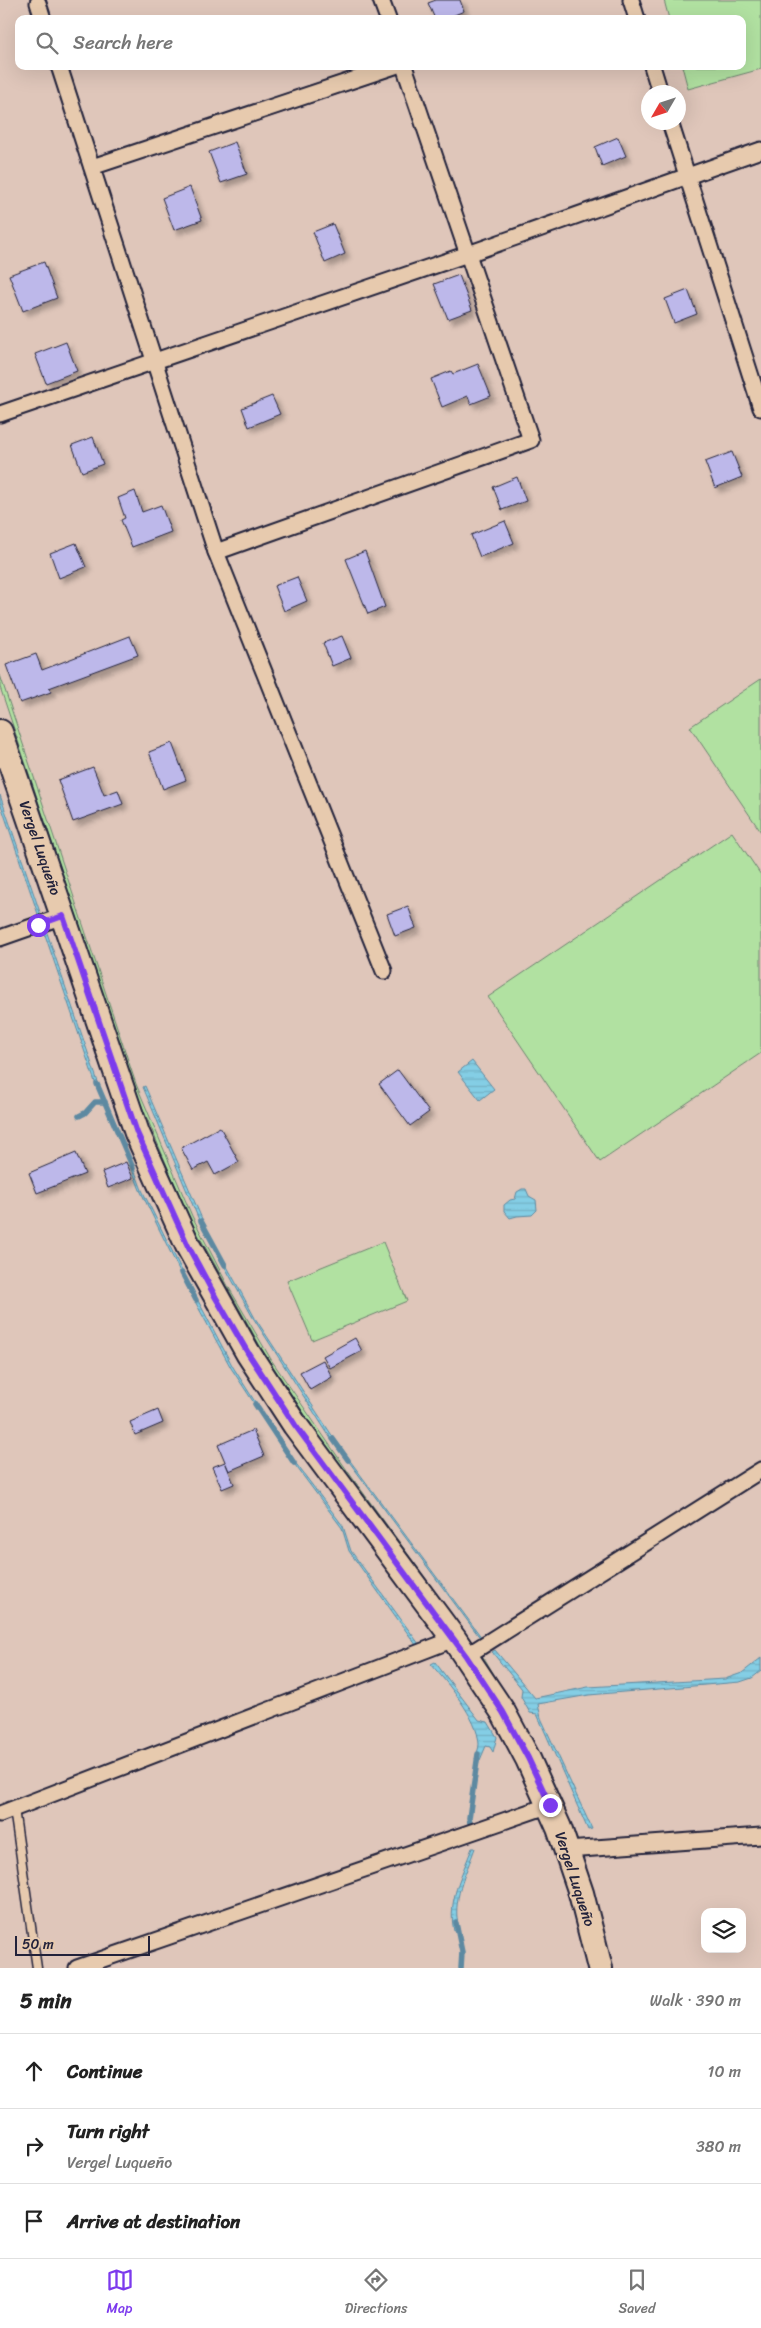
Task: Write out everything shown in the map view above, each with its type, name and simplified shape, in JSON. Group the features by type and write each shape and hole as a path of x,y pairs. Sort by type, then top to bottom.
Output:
{"main road":[{"name":"Vergel Luqueño","path":"0,732 49,921 137,1133 188,1246 248,1353 295,1425 460,1648 503,1712 528,1758 550,1805 581,1893 600,1968"}],"street":[{"path":"381,0 387,15"},
{"path":"631,0 636,15"},
{"path":"38,3 42,15"},
{"path":"60,70 216,552 384,971"},
{"path":"92,167 383,70"},
{"path":"216,552 531,440 405,70"},
{"path":"653,70 658,85"},
{"path":"672,130 761,408"},
{"path":"0,414 468,254 761,150"},
{"path":"0,938 49,921"},
{"path":"7,1811 460,1648 761,1470"},
{"path":"77,1968 550,1805"},
{"path":"567,1850 761,1836"}],"lane":[{"path":"7,1811 37,1968"}],"green space":[{"path":"664,0 761,0 761,69 688,89 683,70 746,70 746,15 668,15"},
{"path":"0,675 136,1084 192,1216 228,1286 272,1361 351,1476 486,1661 523,1724 554,1784 579,1844 613,1968 610,1968 581,1861 348,1478 269,1362 189,1218 133,1085 0,687"},
{"path":"761,679 761,832 690,727"},
{"path":"732,832 761,875 761,1053 600,1162 488,997"},
{"path":"383,1242 407,1301 312,1340 287,1281"}],"water":[{"path":"0,795 101,1091 98,1091 0,802"},
{"path":"472,1061 494,1089 480,1100 458,1072"},
{"path":"145,1086 205,1226 202,1227 143,1087"},
{"path":"131,1161 142,1190 186,1279 184,1280 140,1190 129,1162"},
{"path":"526,1189 529,1196 536,1200 537,1210 532,1215 510,1218 504,1211 504,1205 510,1200 515,1199 517,1192"},
{"path":"223,1259 255,1318 337,1443 335,1445 252,1316 221,1260"},
{"path":"194,1293 233,1367 258,1409 231,1368 191,1294"},
{"path":"344,1455 482,1638 481,1639"},
{"path":"289,1457 291,1457 343,1526 351,1551 419,1644 416,1645 349,1551 342,1528"},
{"path":"495,1650 535,1698 588,1687 725,1679 742,1673 761,1658 761,1671 752,1678 740,1682 589,1695 538,1704 541,1718 592,1829 588,1830 537,1714 530,1713 521,1697 522,1689 492,1652"},
{"path":"435,1662 479,1720 488,1722 497,1737 493,1752 490,1747 486,1746 480,1760 475,1759 479,1744 468,1712 431,1664"},
{"path":"472,1848 475,1848 458,1897 457,1918 459,1929 454,1931 452,1909 454,1899"}],"building":[{"path":"436,0 460,0 464,11 454,15 433,15 428,3"},
{"path":"618,137 626,156 602,166 595,147"},
{"path":"235,142 247,174 221,183 209,152"},
{"path":"190,187 202,220 174,230 162,198"},
{"path":"333,224 345,254 325,263 313,232"},
{"path":"44,262 57,298 23,311 9,275"},
{"path":"459,275 472,310 448,319 434,284"},
{"path":"688,290 697,314 674,323 665,299"},
{"path":"66,342 77,371 46,383 35,354"},
{"path":"478,364 491,396 471,404 468,396 442,407 431,379 451,371 453,374"},
{"path":"272,396 280,414 249,427 242,408"},
{"path":"93,437 103,464 82,472 72,445"},
{"path":"732,452 742,477 715,488 705,462"},
{"path":"517,477 526,501 502,510 493,487"},
{"path":"135,491 142,512 161,505 171,532 132,547 121,520 125,518 118,498"},
{"path":"505,521 514,543 480,557 471,535"},
{"path":"76,543 86,567 59,578 50,553"},
{"path":"365,551 385,607 368,614 346,559"},
{"path":"297,577 307,601 284,611 274,586"},
{"path":"130,636 138,655 49,688 51,692 20,703 6,665 36,654 42,670"},
{"path":"342,636 351,658 332,666 323,643"},
{"path":"172,743 186,780 163,789 149,752"},
{"path":"93,767 104,795 118,790 123,804 73,822 58,780"},
{"path":"408,906 416,928 395,936 387,914"},
{"path":"398,1070 429,1112 410,1126 379,1084"},
{"path":"220,1127 239,1162 215,1175 208,1162 193,1170 181,1148"},
{"path":"76,1153 85,1174 37,1193 29,1173"},
{"path":"126,1162 133,1178 108,1188 102,1172"},
{"path":"355,1338 362,1351 330,1368 323,1356"},
{"path":"323,1360 332,1377 310,1390 300,1372"},
{"path":"158,1410 163,1423 135,1435 130,1422"},
{"path":"253,1430 264,1456 229,1471 218,1445"},
{"path":"225,1462 234,1484 222,1489 212,1467"}],"waterway":[{"path":"97,1084 133,1168"},
{"path":"79,1116 85,1113 95,1102 105,1102"},
{"path":"201,1221 225,1265"},
{"path":"182,1273 196,1300"},
{"path":"255,1404 294,1463"},
{"path":"333,1439 348,1460"},
{"path":"470,1823 469,1818 478,1754"},
{"path":"456,1923 462,1952 461,1968"}],"route":[{"path":"38,925 63,916 137,1133 188,1246 216,1298 248,1353 295,1425 454,1639 503,1712 528,1758 550,1805"}]}
